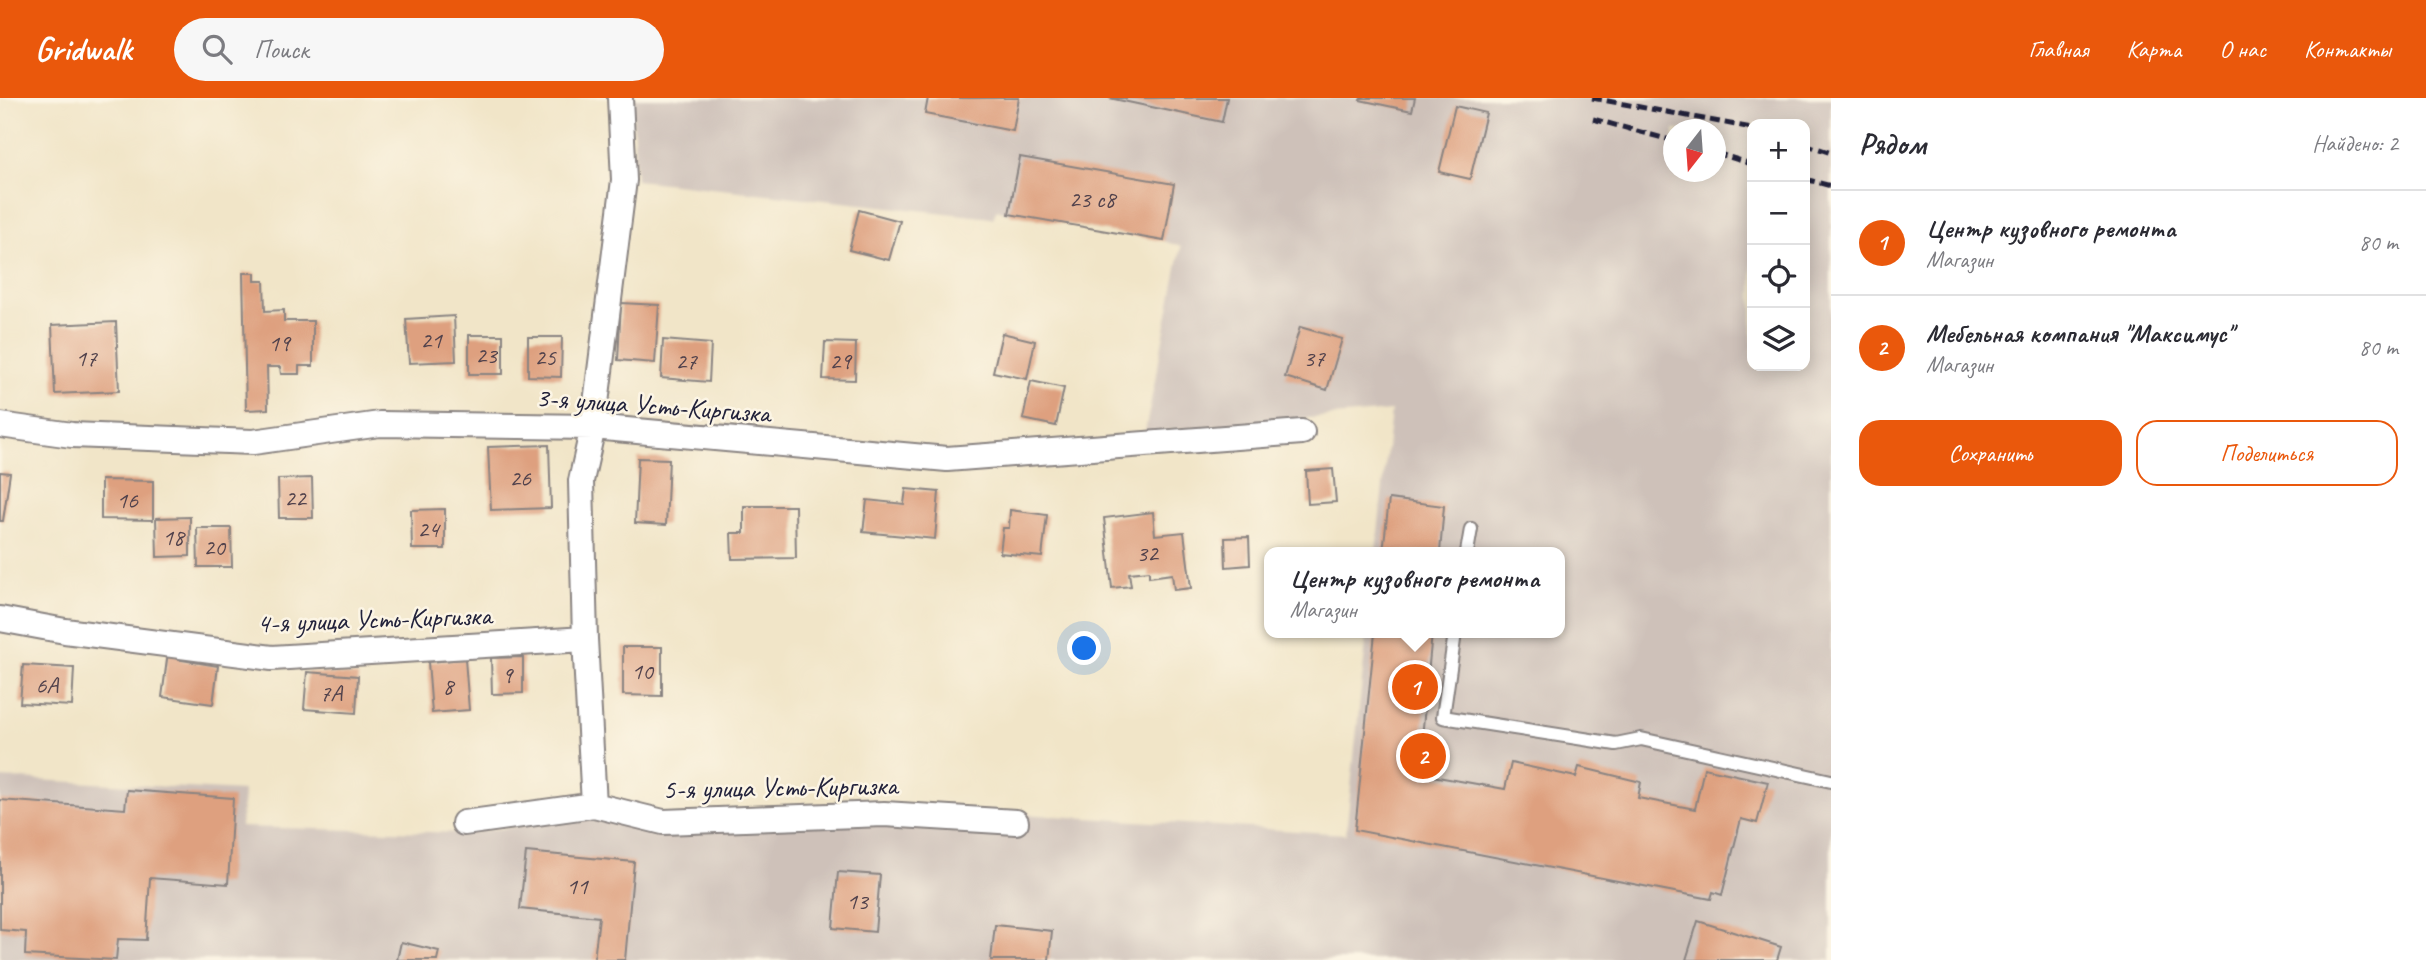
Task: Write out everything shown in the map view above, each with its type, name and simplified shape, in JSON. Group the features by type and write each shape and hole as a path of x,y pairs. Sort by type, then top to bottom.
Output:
{"street":[{"path":"594,805 585,639 581,481 593,427 624,180 620,98"},
{"name":"3-я улица Усть-Киргизка","path":"0,425 72,435 253,442 380,424 593,427 947,459 1302,432"},
{"name":"4-я улица Усть-Киргизка","path":"0,619 65,631 272,658 585,639"},
{"name":"5-я улица Усть-Киргизка","path":"464,823 594,805 663,822 884,814 1016,822"}],"lane":[{"path":"1468,547 1471,529"},
{"path":"1454,638 1443,717 1616,744 1640,739 1831,781"}],"shaded area":[{"path":"632,98 1831,98 1831,960 0,960 0,778 243,791 241,827 465,833 596,816 1021,814 1346,834 1366,638 1565,638 1565,547 1377,547 1391,411 1145,432 1181,247 1164,241 1010,214 997,209 993,218 636,180"}],"building":[{"path":"928,98 1019,98 1013,131 925,114"},
{"path":"1109,98 1227,98 1222,122"},
{"path":"1415,98 1412,111 1360,100"},
{"path":"1455,106 1486,113 1470,179 1439,172"},
{"path":"1020,157 1174,184 1164,241 1009,214"},
{"path":"859,210 900,221 889,260 849,250"},
{"path":"243,273 255,273 255,281 264,281 265,311 284,310 284,321 313,321 313,366 299,366 299,374 281,374 280,367 267,367 268,409 246,410"},
{"path":"621,303 659,305 655,363 618,360"},
{"path":"454,316 456,361 409,363 406,319"},
{"path":"116,322 119,391 55,394 52,325"},
{"path":"1300,327 1342,339 1327,390 1285,377"},
{"path":"1002,333 1035,341 1027,379 993,372"},
{"path":"469,335 503,335 503,374 469,374"},
{"path":"528,337 562,337 561,377 528,376"},
{"path":"663,340 711,344 709,382 661,378"},
{"path":"825,342 856,343 855,380 823,379"},
{"path":"1031,381 1064,388 1056,426 1023,419"},
{"path":"549,445 551,508 491,510 488,447"},
{"path":"638,458 669,459 666,525 635,523"},
{"path":"1333,469 1336,502 1308,504 1306,471"},
{"path":"0,472 10,473 3,521 0,521"},
{"path":"312,478 313,518 279,518 278,479"},
{"path":"101,480 153,481 153,520 101,519"},
{"path":"906,489 939,492 935,539 863,532 867,500 904,504"},
{"path":"1389,499 1444,506 1440,547 1384,547"},
{"path":"744,506 795,506 796,558 732,559 731,533 744,533"},
{"path":"445,509 445,549 412,549 411,510"},
{"path":"1010,510 1047,515 1042,557 1000,553 1003,528 1009,528"},
{"path":"1153,512 1155,535 1184,532 1191,588 1174,590 1172,574 1149,577 1149,571 1129,573 1131,586 1112,588 1104,518"},
{"path":"190,517 190,556 157,557 156,518"},
{"path":"197,528 231,528 232,567 198,567"},
{"path":"1249,537 1250,565 1226,567 1225,538"},
{"path":"1374,638 1432,638 1422,738 1440,743 1432,776 1505,789 1511,763 1576,777 1579,767 1641,782 1638,798 1695,809 1704,768 1768,782 1757,823 1741,819 1722,895 1713,892 1711,899 1355,830"},
{"path":"623,647 662,647 662,696 623,695"},
{"path":"168,652 182,654 181,660 218,666 213,704 162,697"},
{"path":"523,657 523,693 492,694 491,658"},
{"path":"465,659 469,710 432,713 428,662"},
{"path":"23,665 74,668 72,706 20,703"},
{"path":"307,672 358,676 356,713 304,709"},
{"path":"127,790 233,798 228,884 150,878 146,940 118,939 116,960 25,955 26,932 0,930 0,800 125,809"},
{"path":"526,852 634,862 625,960 594,960 599,917 520,909"},
{"path":"838,872 880,875 875,932 833,928"},
{"path":"1698,921 1781,947 1777,960 1686,960"},
{"path":"995,925 1052,931 1049,960 991,960"},
{"path":"401,942 439,951 437,960 397,960"}],"railway":[{"path":"1592,98 1747,127"},
{"path":"1593,119 1663,138"},
{"path":"1810,146 1831,153"},
{"path":"1726,156 1747,162"},
{"path":"1810,180 1831,186"}],"place":[{"name":"Центр кузовного ремонта","path":"1415,687"},
{"name":"Мебельная компания \"Максимус\"","path":"1423,756"}]}
